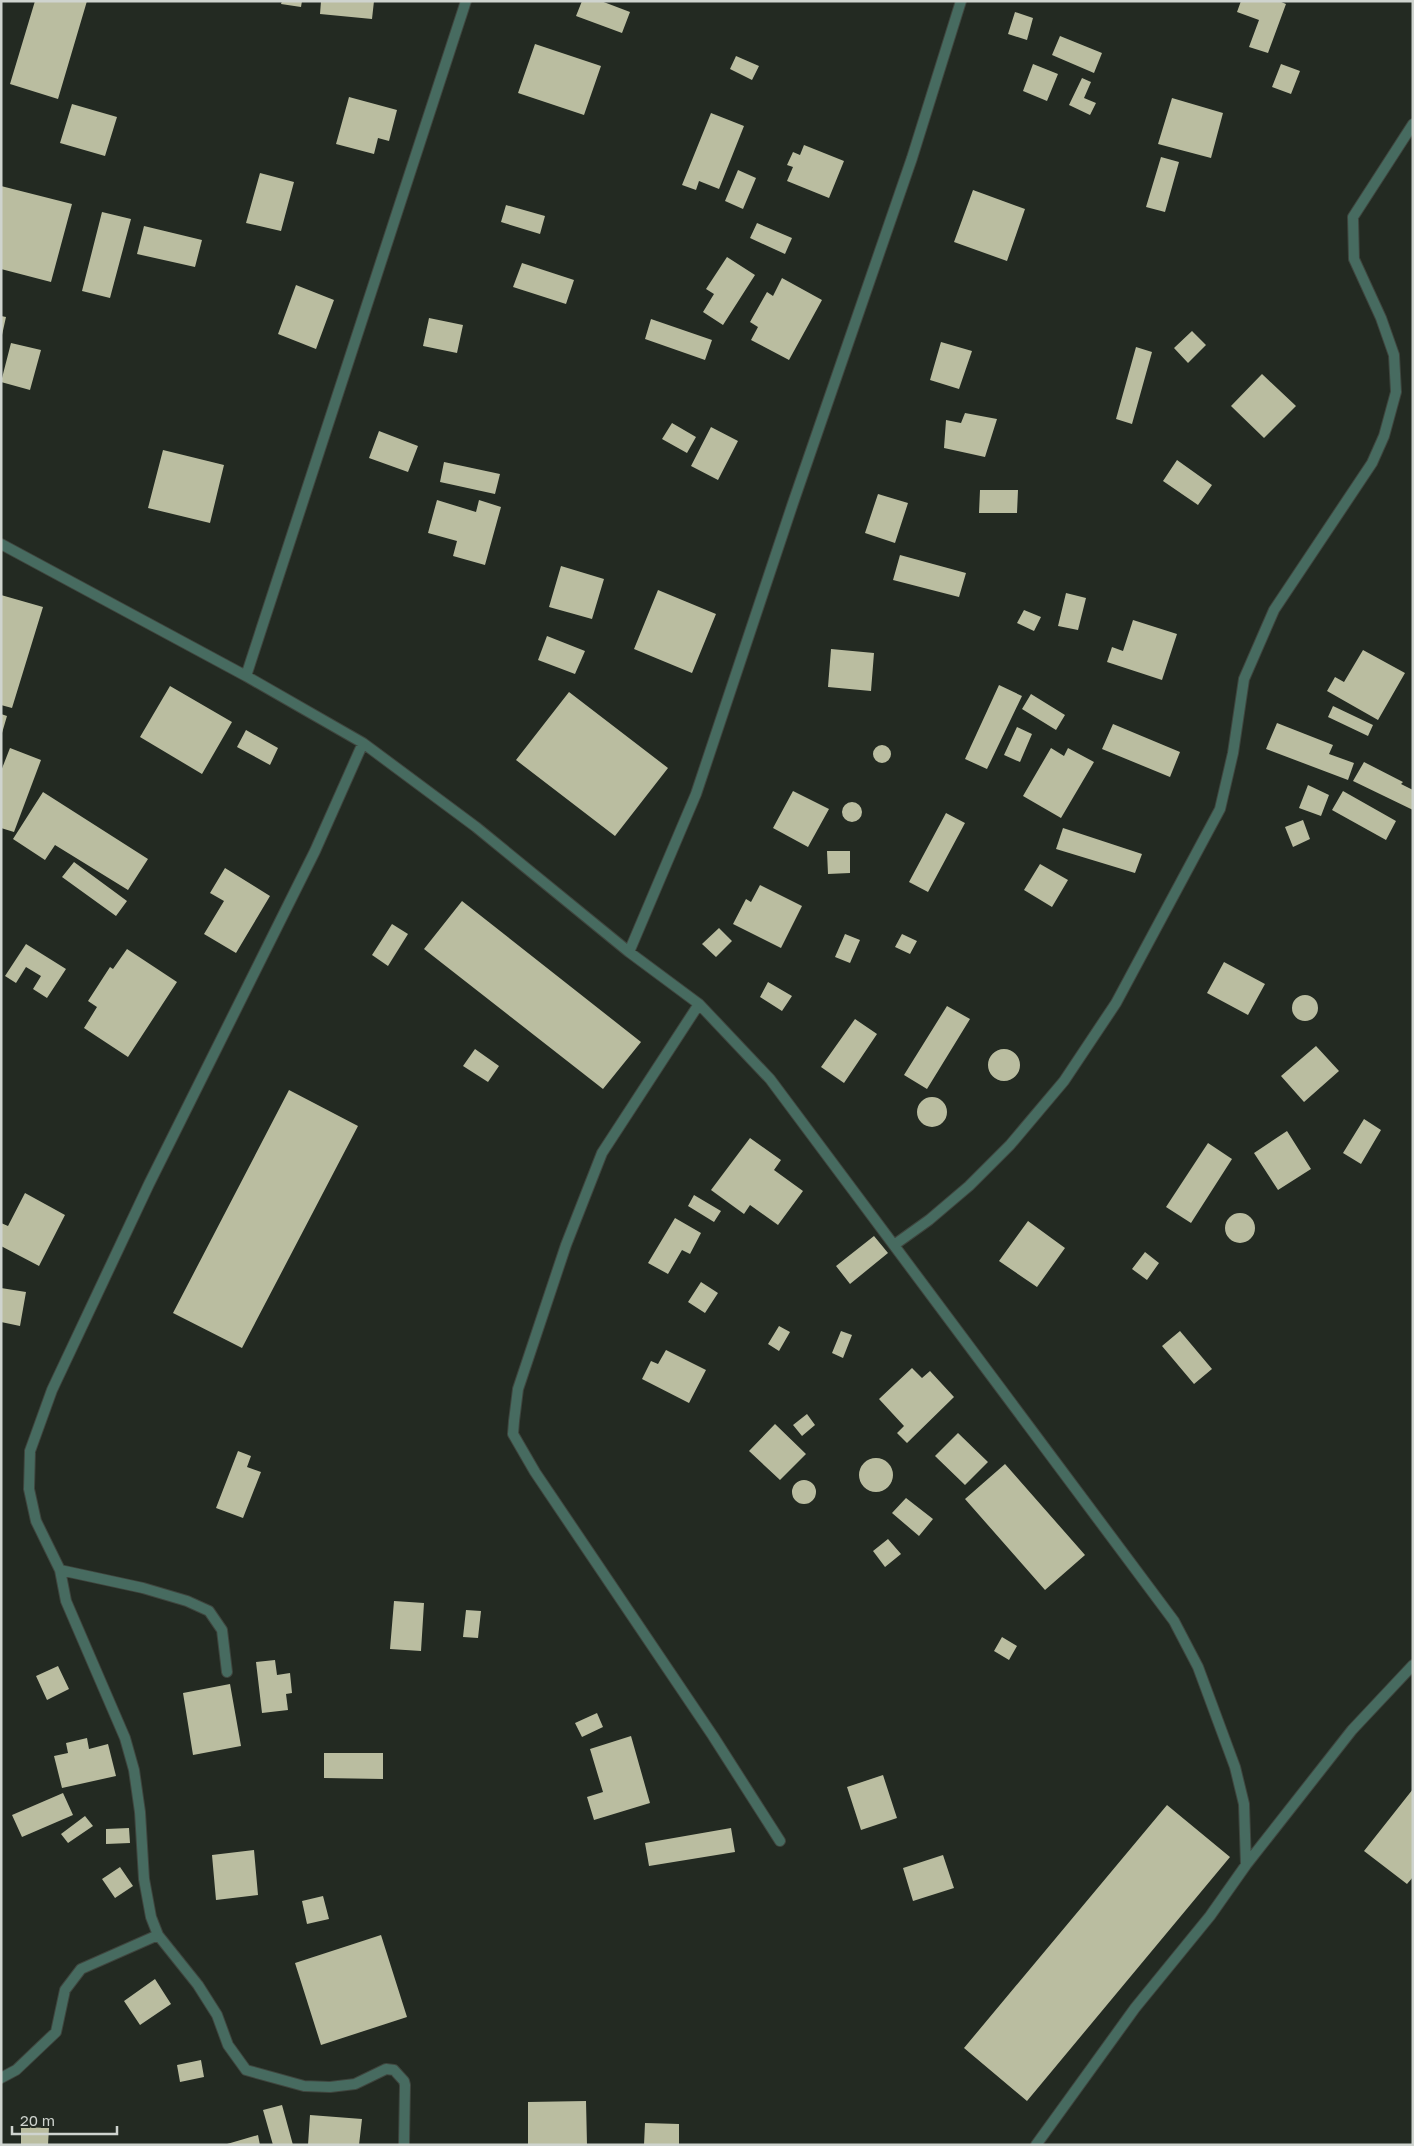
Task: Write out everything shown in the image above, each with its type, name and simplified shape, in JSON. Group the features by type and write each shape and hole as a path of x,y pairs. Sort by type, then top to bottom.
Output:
{"street":[{"path":"246,676 466,1"},
{"path":"629,952 696,794 793,503 912,158 961,1"},
{"path":"894,1245 969,1186 1010,1145 1064,1081 1116,1003 1220,809 1233,753 1244,679 1274,610 1372,463 1384,436 1396,392 1394,355 1381,318 1354,259 1353,217 1413,124"},
{"path":"1,544 246,676 363,743 476,828 629,952 699,1004 770,1079 1174,1621 1198,1667 1235,1767 1244,1804 1246,1865"},
{"path":"363,743 315,851 150,1184 52,1390 30,1451 29,1489 36,1521 60,1570 66,1601 101,1686 116,1713 134,1770 140,1812 144,1879 151,1917 158,1935 198,1985 217,2015 228,2045 246,2070 304,2086 330,2087 355,2084 386,2068 394,2070 404,2080 405,2085 404,2145"},
{"path":"699,1004 602,1153 566,1245 531,1347 518,1389 513,1434 534,1472 713,1736 780,1841"},
{"path":"60,1570 143,1588 187,1601 209,1612 222,1630 227,1672"},
{"path":"1036,2145 1135,2008 1210,1916 1246,1865 1352,1730 1413,1665"},
{"path":"1,2078 16,2070 56,2032 65,1990 81,1969 158,1935"}],"building":[{"path":"35,1 87,1 58,99 10,84"},
{"path":"282,1 302,1 301,7 281,4"},
{"path":"321,1 374,1 372,19 320,14"},
{"path":"582,1 601,1 630,12 622,33 576,16"},
{"path":"1241,1 1279,1 1286,4 1268,53 1249,47 1259,20 1237,12"},
{"path":"1015,12 1033,18 1027,40 1008,34"},
{"path":"1060,36 1102,53 1094,73 1052,55"},
{"path":"535,44 601,66 584,115 518,93"},
{"path":"736,56 759,66 752,80 730,69"},
{"path":"1033,64 1058,74 1047,101 1023,91"},
{"path":"1281,64 1300,71 1291,94 1272,87"},
{"path":"1082,78 1091,82 1084,98 1096,103 1090,115 1069,105"},
{"path":"349,97 397,110 389,141 378,138 374,154 336,144"},
{"path":"1172,98 1223,113 1211,158 1158,144"},
{"path":"72,104 117,117 105,156 60,143"},
{"path":"711,113 744,126 719,189 699,181 696,190 682,185"},
{"path":"804,145 844,161 829,198 787,181 793,167 787,165 793,152 800,155"},
{"path":"1161,157 1179,162 1165,212 1146,207"},
{"path":"738,170 756,178 743,209 725,201"},
{"path":"260,173 294,182 281,231 246,223"},
{"path":"1,186 72,204 51,282 1,269"},
{"path":"973,190 1025,209 1007,261 954,242"},
{"path":"506,205 545,216 540,234 501,222"},
{"path":"102,212 131,219 110,298 82,291"},
{"path":"757,223 792,238 785,254 750,238"},
{"path":"144,226 202,240 195,267 137,254"},
{"path":"727,257 755,275 723,325 703,312 714,294 706,289"},
{"path":"522,263 574,280 566,304 513,287"},
{"path":"782,278 822,300 789,360 751,340 758,327 750,322 767,292 773,296"},
{"path":"296,285 334,300 316,349 278,334"},
{"path":"1,316 6,317 2,335 1,335"},
{"path":"429,318 463,325 457,353 423,346"},
{"path":"651,319 712,340 705,360 645,339"},
{"path":"1192,331 1206,345 1188,363 1174,348"},
{"path":"941,342 972,351 959,389 930,380"},
{"path":"11,343 41,350 30,390 1,382"},
{"path":"1136,347 1152,352 1132,424 1116,419"},
{"path":"1262,374 1296,406 1264,438 1231,406"},
{"path":"965,413 997,419 985,457 944,448 946,420 961,423"},
{"path":"672,423 696,437 687,453 662,439"},
{"path":"711,427 738,441 718,480 691,466"},
{"path":"379,431 418,446 408,472 369,458"},
{"path":"163,450 224,465 210,523 148,508"},
{"path":"1177,460 1212,485 1198,505 1163,481"},
{"path":"444,462 500,474 495,494 440,482"},
{"path":"980,490 1018,490 1017,513 979,513"},
{"path":"878,494 908,503 895,543 865,533"},
{"path":"437,500 476,512 479,500 501,507 485,565 453,556 457,541 428,533"},
{"path":"900,555 966,573 959,597 893,580"},
{"path":"561,566 604,579 592,619 549,607"},
{"path":"658,590 716,614 692,673 634,649"},
{"path":"1066,593 1086,598 1078,630 1058,626"},
{"path":"1,595 43,607 12,708 1,705"},
{"path":"1024,610 1041,617 1034,631 1017,623"},
{"path":"1133,620 1177,634 1162,680 1107,662 1112,647 1123,651"},
{"path":"547,636 585,651 575,674 538,660"},
{"path":"831,649 874,653 871,691 828,687"},
{"path":"1363,650 1405,673 1378,720 1327,691 1335,677 1344,682"},
{"path":"999,685 1022,696 987,769 965,759"},
{"path":"170,686 232,722 202,774 140,737"},
{"path":"569,692 668,768 615,836 516,760"},
{"path":"1031,694 1065,715 1056,730 1022,709"},
{"path":"1333,706 1373,725 1368,736 1328,717"},
{"path":"1,714 7,716 2,733 1,733"},
{"path":"1277,723 1333,745 1329,754 1354,763 1348,780 1266,749"},
{"path":"1113,724 1180,752 1170,777 1102,749"},
{"path":"1017,727 1032,734 1020,762 1004,755"},
{"path":"246,730 278,748 270,765 237,747"},
{"path":"878,745 886,745 891,750 889,761 878,763 873,758 873,750"},
{"path":"10,748 41,760 14,832 1,828 1,771"},
{"path":"1051,748 1064,756 1068,748 1094,762 1061,818 1023,796"},
{"path":"1364,762 1403,782 1401,784 1413,790 1413,810 1353,781"},
{"path":"1308,785 1329,795 1321,816 1299,808"},
{"path":"793,791 829,809 808,847 773,828"},
{"path":"1343,791 1396,821 1386,840 1332,810"},
{"path":"43,792 148,859 128,890 55,845 45,860 13,839"},
{"path":"852,802 859,805 862,812 859,819 852,822 845,819 842,812 845,805"},
{"path":"946,813 965,823 928,892 909,882"},
{"path":"1303,820 1310,839 1293,847 1285,827"},
{"path":"1063,828 1142,854 1135,873 1056,849"},
{"path":"827,851 850,851 850,873 828,874"},
{"path":"74,862 127,901 116,916 62,877"},
{"path":"1040,864 1068,880 1052,907 1024,890"},
{"path":"225,868 270,896 236,953 204,934 224,901 210,893"},
{"path":"760,885 802,906 781,948 733,924 746,899 751,902"},
{"path":"462,901 641,1042 603,1089 424,949"},
{"path":"392,924 408,934 388,966 372,955"},
{"path":"719,928 732,941 716,957 702,944"},
{"path":"845,934 860,940 850,963 835,957"},
{"path":"902,934 917,941 910,954 895,947"},
{"path":"26,944 66,969 47,998 33,989 41,976 26,967 16,983 5,976"},
{"path":"127,949 177,982 128,1057 84,1028 97,1007 88,1001 110,967 113,969"},
{"path":"1224,962 1265,984 1248,1015 1207,993"},
{"path":"768,982 792,996 782,1011 760,997"},
{"path":"1305,995 1314,999 1318,1008 1314,1017 1305,1021 1296,1017 1292,1008 1296,999"},
{"path":"947,1006 970,1019 927,1089 904,1075"},
{"path":"855,1019 877,1034 844,1083 821,1067"},
{"path":"1316,1046 1339,1071 1304,1102 1281,1076"},
{"path":"475,1049 499,1066 488,1082 463,1066"},
{"path":"1004,1049 1010,1050 1015,1054 1019,1059 1019,1071 1015,1076 1010,1080 1004,1081 998,1080 993,1076 989,1071 988,1065 989,1059 993,1054 998,1050"},
{"path":"289,1090 358,1126 242,1348 173,1313"},
{"path":"932,1097 938,1098 946,1106 946,1118 938,1126 932,1127 926,1126 918,1118 917,1112 918,1106 926,1098"},
{"path":"1364,1119 1381,1130 1361,1164 1343,1153"},
{"path":"1287,1131 1311,1169 1278,1190 1254,1153"},
{"path":"750,1138 781,1160 774,1170 803,1191 778,1225 750,1205 744,1214 711,1190"},
{"path":"1208,1143 1232,1159 1191,1223 1166,1207"},
{"path":"25,1193 65,1215 39,1266 1,1246 1,1223 8,1226"},
{"path":"694,1195 721,1211 714,1222 688,1206"},
{"path":"1240,1213 1246,1214 1254,1222 1254,1234 1246,1242 1240,1243 1234,1242 1226,1234 1225,1228 1226,1222 1234,1214"},
{"path":"675,1218 701,1233 690,1254 682,1250 668,1274 648,1263"},
{"path":"1028,1221 1065,1248 1037,1287 999,1261"},
{"path":"874,1236 888,1253 850,1284 836,1266"},
{"path":"1145,1252 1159,1263 1147,1280 1132,1269"},
{"path":"701,1282 718,1293 705,1313 688,1302"},
{"path":"1,1288 26,1292 20,1326 1,1322"},
{"path":"779,1326 790,1332 779,1351 768,1344"},
{"path":"841,1331 852,1335 843,1358 832,1353"},
{"path":"1180,1331 1212,1369 1194,1384 1162,1346"},
{"path":"666,1350 706,1370 689,1403 642,1379 651,1361 658,1364"},
{"path":"912,1368 922,1378 930,1371 954,1397 907,1443 897,1433 904,1426 879,1399"},
{"path":"807,1414 815,1425 802,1436 793,1425"},
{"path":"775,1424 806,1454 780,1480 749,1451"},
{"path":"958,1433 988,1462 965,1485 935,1456"},
{"path":"238,1451 251,1456 247,1467 261,1472 243,1518 216,1508"},
{"path":"876,1458 883,1459 888,1463 892,1468 892,1482 888,1487 883,1491 876,1492 869,1491 864,1487 860,1482 859,1475 860,1468 864,1463 869,1459"},
{"path":"1005,1464 1085,1555 1045,1590 965,1499"},
{"path":"804,1480 813,1483 816,1492 813,1501 804,1504 795,1501 792,1492 795,1483"},
{"path":"906,1498 933,1519 919,1536 892,1513"},
{"path":"888,1539 901,1554 885,1567 873,1551"},
{"path":"394,1601 424,1603 421,1651 390,1649"},
{"path":"466,1610 481,1611 478,1638 463,1637"},
{"path":"1002,1637 1017,1646 1009,1660 994,1651"},
{"path":"275,1660 277,1675 290,1673 292,1693 286,1694 288,1710 262,1713 256,1662"},
{"path":"58,1666 69,1689 47,1700 36,1676"},
{"path":"230,1684 241,1746 193,1755 183,1693"},
{"path":"597,1713 603,1727 582,1737 575,1723"},
{"path":"631,1736 650,1803 594,1820 587,1797 603,1792 590,1749"},
{"path":"87,1738 89,1749 108,1744 116,1776 62,1788 54,1756 68,1753 66,1743"},
{"path":"324,1753 383,1753 383,1779 324,1778"},
{"path":"883,1775 897,1818 861,1830 847,1787"},
{"path":"1413,1789 1413,1877 1407,1884 1364,1851"},
{"path":"63,1793 73,1815 22,1837 12,1815"},
{"path":"1167,1805 1230,1857 1027,2101 964,2048"},
{"path":"85,1816 93,1826 68,1843 61,1834"},
{"path":"129,1828 130,1843 106,1844 106,1829"},
{"path":"731,1828 735,1852 649,1866 645,1843"},
{"path":"254,1850 258,1895 216,1900 212,1855"},
{"path":"943,1855 954,1888 913,1901 903,1868"},
{"path":"120,1867 133,1886 115,1898 102,1879"},
{"path":"323,1896 329,1919 307,1924 302,1901"},
{"path":"381,1935 407,2017 321,2045 295,1963"},
{"path":"155,1979 171,2004 140,2025 124,2001"},
{"path":"201,2060 204,2077 180,2082 177,2065"},
{"path":"586,2101 587,2145 528,2145 528,2102"},
{"path":"282,2105 293,2145 273,2145 263,2110"},
{"path":"310,2115 362,2119 359,2145 308,2145"},
{"path":"645,2123 679,2124 679,2145 644,2145"},
{"path":"21,2127 49,2128 48,2145 21,2145"},
{"path":"258,2135 260,2145 227,2145 227,2144"}]}
